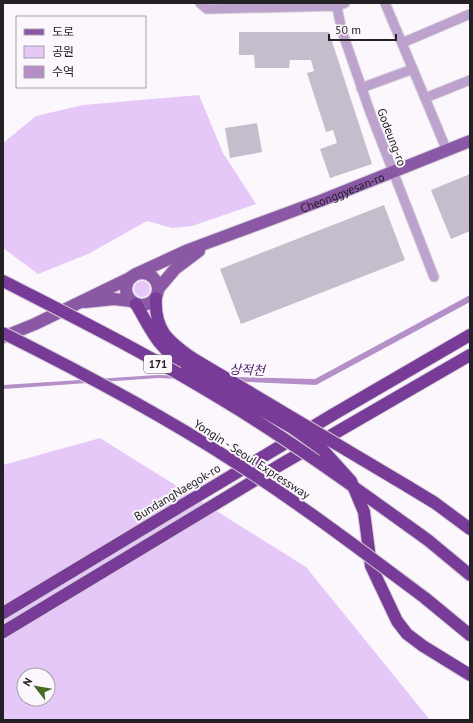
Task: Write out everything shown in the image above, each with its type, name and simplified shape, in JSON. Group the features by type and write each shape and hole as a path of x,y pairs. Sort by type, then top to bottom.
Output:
{"highway":[{"name":"171","path":"7,283 95,329 221,399 321,464 429,541 470,574"},
{"path":"157,294 157,313 163,334 189,363 291,427 323,450 351,481 364,512 370,566 397,620 408,634 423,646 470,675"},
{"path":"133,303 159,345 167,353 189,363 407,486 435,503 470,529"},
{"name":"Yongin - Seoul Expressway","path":"3,333 140,405 233,460 321,521 425,598 470,634"},
{"name":"BundangNaegok-ro","path":"3,613 334,414 470,335"},
{"path":"3,632 280,466 470,355"}],"main road":[{"name":"Cheonggyesan-ro","path":"3,337 35,324 188,250 393,173 470,141"},
{"name":"Cheonggyesan-ro","path":"157,294 175,269 213,241"},
{"path":"141,273 151,276 157,284 157,294 147,305 133,303 126,292 128,281 141,273"},
{"name":"Cheonggyesan-ro","path":"68,307 94,301 114,300 133,303"}],"street":[{"path":"200,3 207,9 339,4"},
{"path":"386,3 447,151"},
{"name":"Godeung-ro","path":"339,4 342,31 393,173 434,277"},
{"path":"402,43 470,14"},
{"path":"362,88 413,69"},
{"path":"425,98 470,80"}],"green space":[{"path":"199,95 223,153 256,204 192,226 172,228 147,221 88,254 38,274 3,248 3,143 36,116 83,105"},
{"path":"142,281 148,283 150,289 148,295 142,297 136,295 134,289 136,283"},
{"path":"100,438 306,567 430,720 3,720 3,465"}],"water":[{"path":"470,295 470,302 316,385 158,378 3,389 3,385 157,375 315,379"}],"building":[{"path":"239,32 329,32 372,164 330,178 320,149 337,143 333,130 326,132 307,73 314,71 311,60 290,60 289,68 255,68 254,55 239,55"},
{"path":"257,123 262,152 230,158 225,128"},
{"path":"470,174 470,231 451,239 431,190"},
{"path":"384,205 405,260 241,324 220,269"}],"water label":[{"name":"상적천","path":"247,370"}]}
